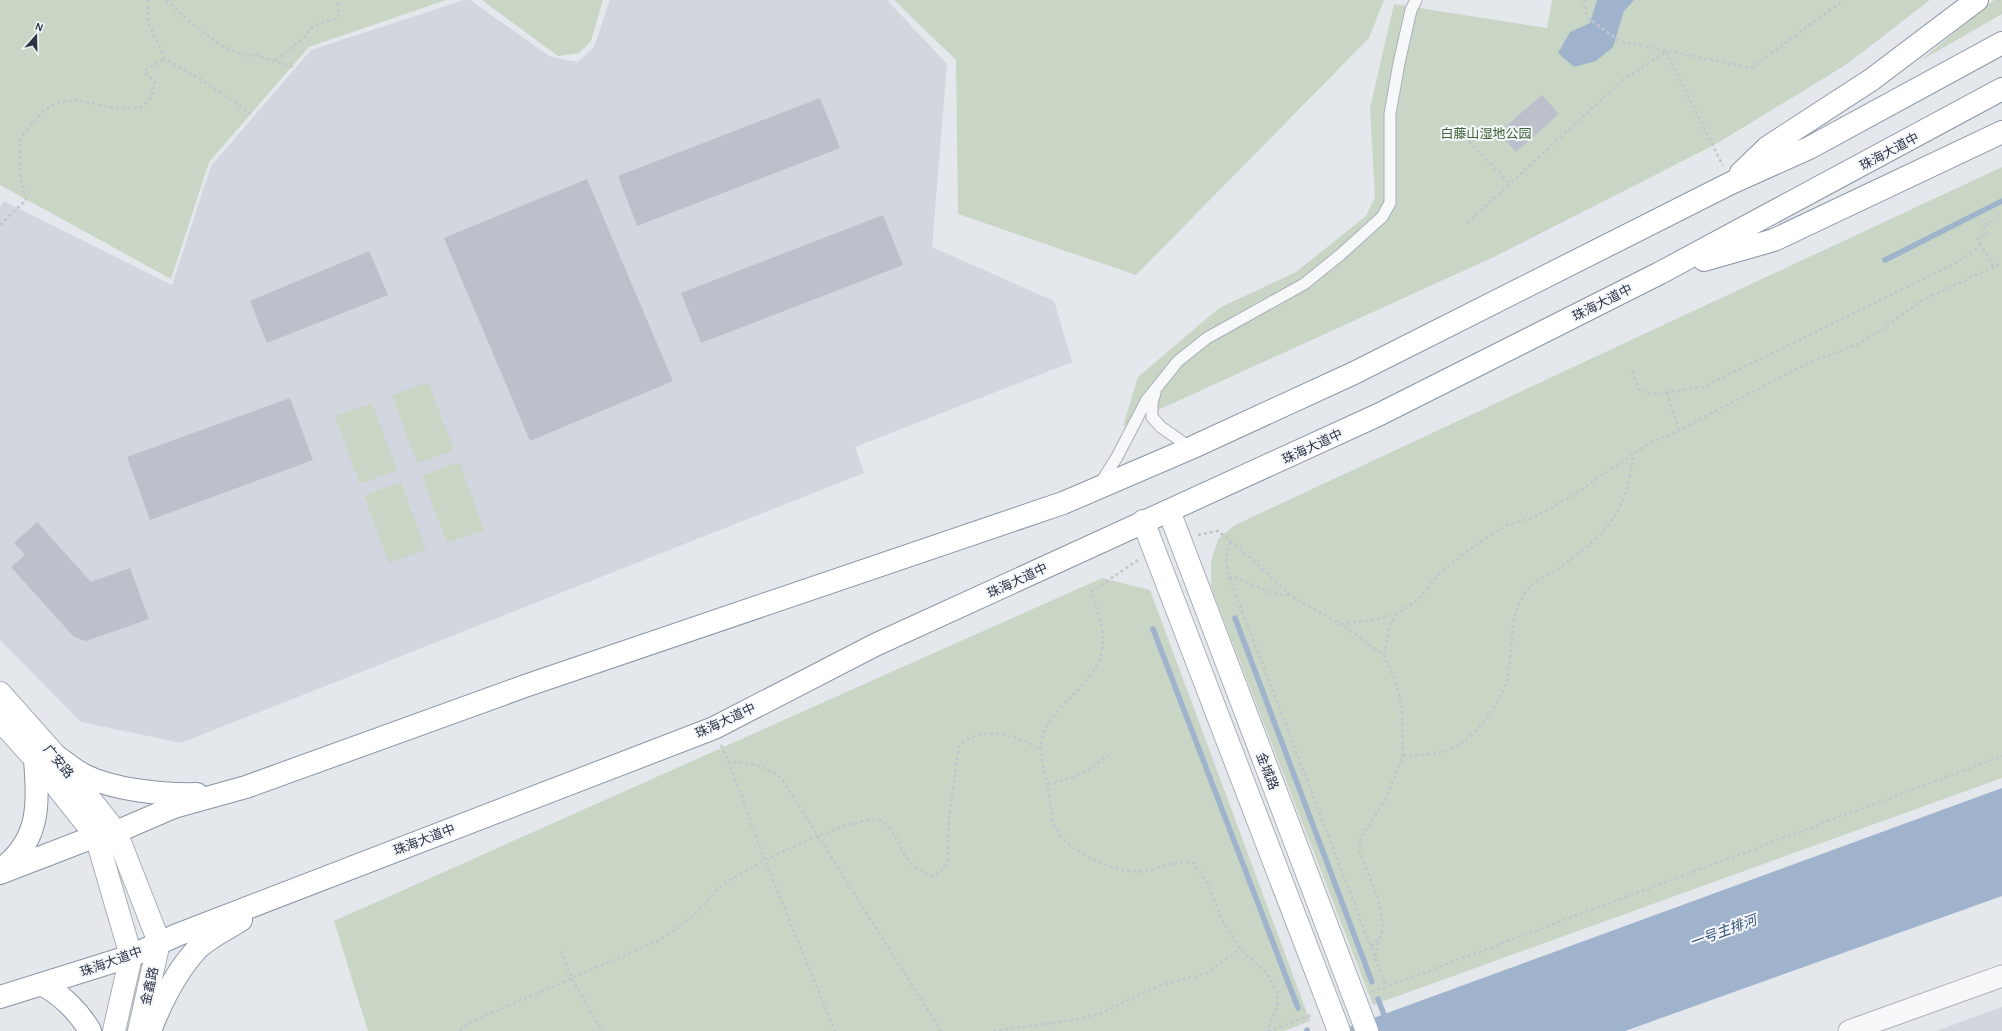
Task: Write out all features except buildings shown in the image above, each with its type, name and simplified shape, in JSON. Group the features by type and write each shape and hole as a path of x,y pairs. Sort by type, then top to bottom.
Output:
{"main road":[{"path":"1731,182 1768,147 1871,80 1977,0"},
{"path":"0,872 174,808 246,787 525,686 1063,503 1191,448 1354,373 1731,182 1809,148 2002,43"},
{"name":"珠海大道中","path":"0,997 131,956 159,942 288,891 714,728 875,645 1143,521 1169,511 1378,415 1660,273 2002,89"},
{"path":"1660,273 1774,240 2002,132"},
{"name":"金城路","path":"1169,511 1365,1025"},
{"name":"金城路","path":"1143,521 1338,1030"},
{"name":"广安路","path":"0,693 56,756 106,834"},
{"name":"广安路","path":"0,720 106,834"},
{"path":"56,756 82,774 106,783 130,788 177,795 206,793 246,787"},
{"path":"0,872 16,858 26,844 33,829 37,792 35,759"},
{"path":"106,834 159,942"},
{"path":"106,834 131,956"},
{"path":"150,1031 159,1008 175,979 198,949 288,891"},
{"name":"金鑫路","path":"139,1031 159,942"},
{"name":"金鑫路","path":"114,1031 131,956"},
{"path":"41,984 68,1004 85,1022 90,1031"}],"street":[{"path":"1849,1031 2002,976"}],"lane":[{"path":"1097,488 1117,457 1146,401 1178,361 1207,338 1304,284 1340,255 1382,217 1390,203 1390,114 1399,63 1412,10 1416,0"},
{"path":"1158,387 1152,403 1152,417 1162,427 1191,448"}],"path":[{"path":"148,0 147,19 166,59 202,80 252,115"},
{"path":"166,0 189,21 222,46 245,56 256,55 293,67"},
{"path":"275,60 305,37 311,28 320,23 338,18 338,0"},
{"path":"1584,0 1587,17 1619,41 1666,52 1751,68 1844,0"},
{"path":"1666,52 1731,182"},
{"path":"1467,224 1624,79 1666,52"},
{"path":"0,225 26,200 19,171 21,137 43,111 56,103 76,100 120,109 141,107 151,98 155,82 144,71 166,59"},
{"path":"1465,137 1510,184"},
{"path":"1993,221 1983,226 1987,233 1977,238 1994,268"},
{"path":"1632,371 1639,391 1654,394 1703,387 1857,313 1873,302 1956,263 1981,245"},
{"path":"1341,624 1378,619 1396,614 1418,600 1439,574 1471,548 1505,526 1534,517 1571,497 1648,443 1679,431 1810,362 1856,345 1881,330 1921,301 2002,263"},
{"path":"1667,393 1679,431"},
{"path":"1403,756 1447,751 1468,738 1486,720 1498,704 1507,680 1512,622 1520,600 1532,584 1556,571 1588,546 1607,528 1620,508 1634,453"},
{"path":"1218,532 1252,559 1291,596 1341,624 1384,655 1397,685 1402,710 1403,756 1385,800 1360,838 1360,853 1378,898 1383,926 1375,957"},
{"path":"1230,542 1226,560 1229,577 1386,986"},
{"path":"1154,549 1091,592 1102,622 1103,645 1098,663 1084,685 1048,724 1040,749 1048,784 1049,802 1055,826 1069,843 1084,856 1109,866 1129,871 1144,871 1185,861 1194,863 1210,886 1221,918 1240,950 1251,957 1267,973 1278,995 1276,1008 1268,1031"},
{"path":"1229,577 1237,578 1269,592 1291,596"},
{"path":"1384,655 1388,634 1396,614"},
{"path":"714,728 765,861 835,1031"},
{"path":"460,1031 470,1022 657,941 683,925 702,908 718,888 736,876 836,828 864,820 880,821 888,827 913,866 922,873 933,876 942,871 948,860 949,816 958,746 966,738 980,734 1013,736 1027,741 1040,749"},
{"path":"1048,784 1072,778 1089,770 1108,755"},
{"path":"1354,998 2002,756"},
{"path":"728,762 749,762 767,768 782,779 941,1031"},
{"path":"1371,946 1380,938"},
{"path":"993,1031 1073,1020 1099,1014 1158,986 1207,973 1240,950"},
{"path":"561,951 572,979 602,1031"},
{"path":"1268,1031 1330,1008"}],"shaded area":[{"path":"464,0 470,0 551,57 578,62 594,47 610,0 887,0 947,64 932,247 1054,301 1072,362 855,447 864,473 181,743 81,722 0,640 0,207 4,201 172,285 211,166 311,50"},
{"path":"2002,1007 2002,1031 1936,1031"}],"green space":[{"path":"0,0 446,0 309,47 209,162 171,279 0,185"},
{"path":"482,0 603,0 591,41 579,53 558,56"},
{"path":"894,0 1384,0 1369,38 1136,275 958,214 956,60"},
{"name":"白藤山湿地公园","path":"1552,0 1930,0 1847,64 1716,144 1498,255 1123,426 1138,377 1219,308 1296,272 1366,216 1375,197 1370,108 1394,4 1547,28"},
{"path":"1994,0 2002,0 2002,14 1920,61"},
{"path":"2002,167 2002,778 1373,1005 1211,587 1211,562 1218,539 1235,525"},
{"path":"428,382 454,450 417,463 392,395"},
{"path":"372,403 397,470 360,484 335,416"},
{"path":"459,462 484,530 447,543 422,476"},
{"path":"401,482 426,550 389,563 364,496"},
{"path":"1102,578 1150,590 1310,1021 1284,1031 368,1031 334,921"}],"water":[{"path":"1597,0 1634,0 1624,11 1613,47 1596,61 1574,67 1558,53 1570,32 1590,23"},
{"name":"一号主排河","path":"2002,788 2002,896 1625,1031 1338,1031"}],"waterway":[{"path":"1885,260 2002,201"},
{"path":"1235,618 1372,982"},
{"path":"1153,629 1298,1008"},
{"path":"1378,999 1390,1031"}]}
